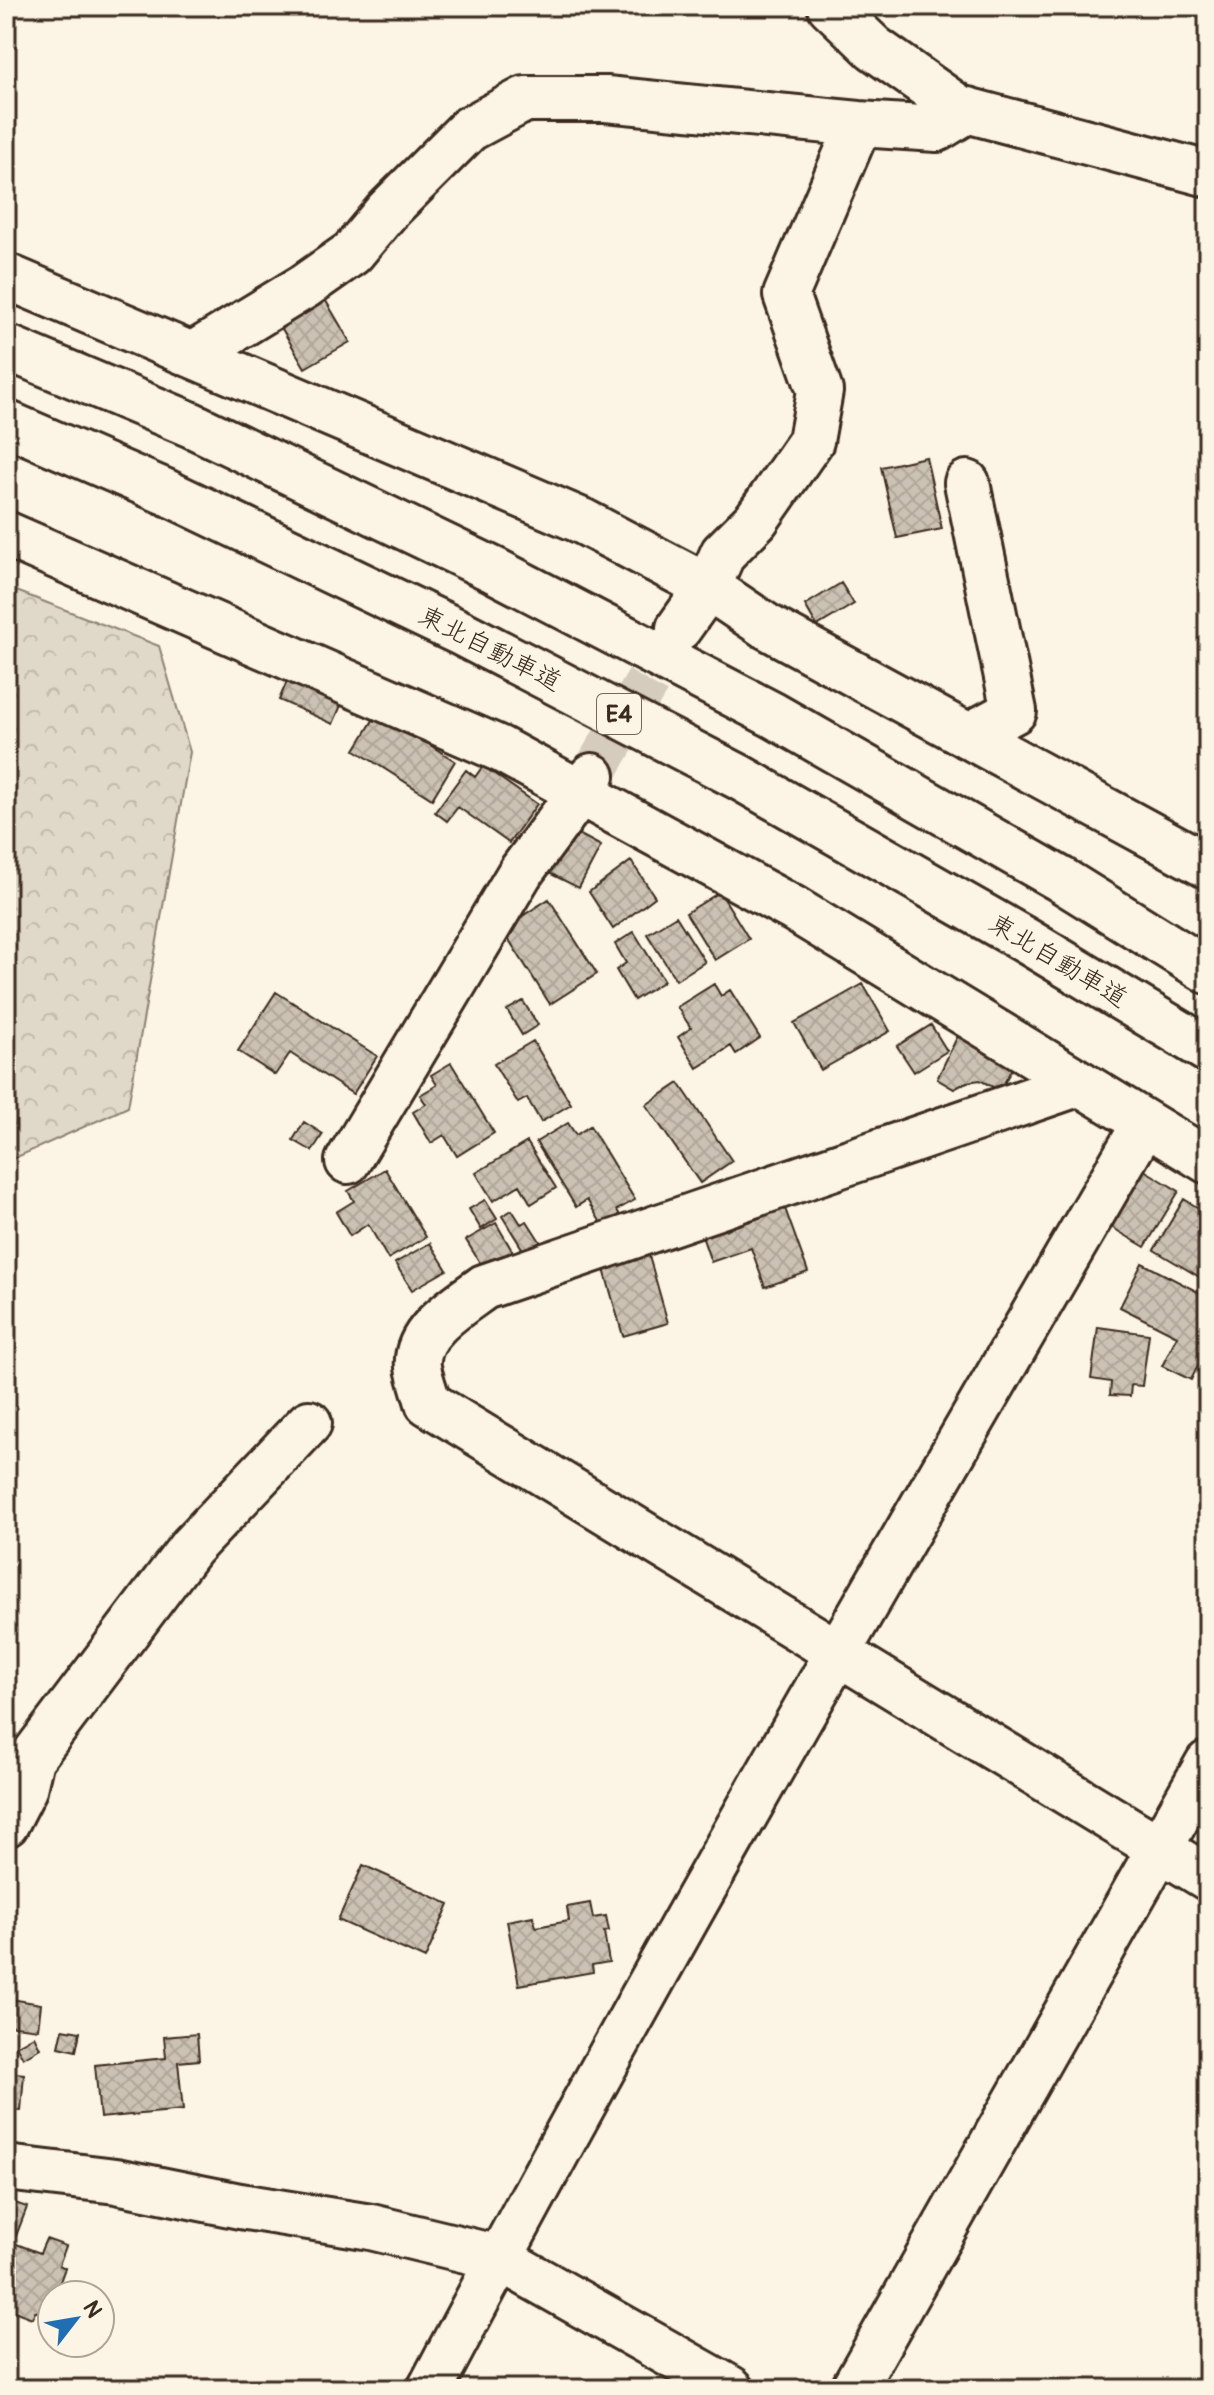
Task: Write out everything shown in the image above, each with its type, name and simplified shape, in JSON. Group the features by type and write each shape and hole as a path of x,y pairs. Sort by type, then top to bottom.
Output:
{"main road":[{"path":"830,6 874,48 959,108 1208,174"},
{"path":"192,355 305,286 352,253 387,211 469,129 525,99 606,99 937,129 968,110"},
{"path":"679,628 708,587 723,553 756,520 811,441 820,391 786,295 859,124"},
{"path":"6,276 582,521 708,587 766,626 1208,866"},
{"path":"6,347 192,425 522,584 773,715 1060,879 1208,971"},
{"name":"東北自動車道","path":"6,423 166,492 463,634 712,762 1025,940 1208,1050"},
{"path":"967,483 1014,711 968,736"},
{"path":"6,534 586,784 1208,1161"},
{"path":"348,1161 520,873 586,784"},
{"path":"1080,1083 484,1287 445,1317 423,1341 417,1364 428,1403 1208,1878"},
{"path":"430,2389 550,2163 838,1651 1145,1123"},
{"path":"6,1824 24,1789 31,1759 182,1559 309,1423"},
{"path":"853,2389 1208,1763"},
{"path":"6,2168 116,2181 240,2206 371,2227 499,2258 731,2389"}],"green space":[{"path":"6,587 159,646 190,752 128,1107 6,1162"}],"building":[{"path":"323,296 350,342 305,368 278,322"},
{"path":"926,457 942,529 897,538 881,467"},
{"path":"841,583 854,604 817,626 805,605"},
{"path":"294,665 348,689 333,724 279,700"},
{"path":"378,712 455,761 432,799 355,750"},
{"path":"483,766 537,804 509,843 458,807 447,821 435,812 466,770 475,777"},
{"path":"569,829 601,846 579,888 547,872"},
{"path":"631,861 655,897 613,929 589,892"},
{"path":"720,892 749,939 715,960 686,913"},
{"path":"549,899 597,974 550,1004 502,929"},
{"path":"676,916 705,962 676,980 647,934"},
{"path":"634,932 664,981 634,1000 616,970 626,963 615,944"},
{"path":"714,984 721,996 730,990 760,1038 736,1054 731,1046 697,1068 678,1037 691,1028 677,1007"},
{"path":"863,984 890,1031 821,1070 794,1023"},
{"path":"276,992 377,1056 353,1094 290,1053 275,1075 238,1051"},
{"path":"523,1001 538,1025 522,1035 507,1010"},
{"path":"931,1025 947,1051 914,1072 897,1046"},
{"path":"961,1029 1017,1059 1000,1091 980,1080 954,1089 937,1079"},
{"path":"533,1041 571,1104 541,1122 527,1098 518,1103 494,1064"},
{"path":"451,1063 494,1133 457,1156 444,1135 431,1143 413,1112 426,1104 420,1095 437,1085 431,1075"},
{"path":"679,1083 732,1161 700,1183 646,1105"},
{"path":"304,1122 323,1134 312,1151 293,1140"},
{"path":"568,1123 576,1135 590,1126 635,1200 617,1210 623,1221 606,1231 587,1200 576,1207 536,1142"},
{"path":"527,1142 556,1188 531,1204 520,1185 493,1201 476,1173"},
{"path":"1139,1167 1179,1191 1145,1247 1106,1224"},
{"path":"385,1169 426,1237 388,1259 368,1224 350,1236 336,1212 354,1201 348,1191"},
{"path":"1184,1199 1208,1214 1208,1282 1154,1250"},
{"path":"485,1200 497,1219 481,1229 469,1209"},
{"path":"783,1203 808,1272 765,1287 751,1248 711,1262 701,1233"},
{"path":"512,1210 521,1224 527,1221 541,1243 525,1253 502,1216"},
{"path":"496,1223 514,1254 485,1271 466,1240"},
{"path":"430,1243 447,1270 412,1290 395,1263"},
{"path":"647,1249 668,1323 623,1336 602,1262"},
{"path":"1142,1263 1208,1297 1208,1345 1191,1380 1162,1366 1177,1336 1120,1307"},
{"path":"1098,1327 1149,1334 1142,1386 1131,1385 1130,1396 1110,1395 1111,1382 1091,1379"},
{"path":"363,1865 449,1904 425,1959 338,1920"},
{"path":"590,1903 593,1918 606,1916 609,1931 604,1932 609,1962 592,1965 593,1972 519,1985 507,1921 533,1916 536,1927 569,1921 567,1907"},
{"path":"11,1999 41,2004 38,2029 7,2025"},
{"path":"63,2029 80,2032 76,2051 59,2047"},
{"path":"197,2034 199,2060 178,2062 183,2110 100,2118 95,2065 166,2058 164,2037"},
{"path":"34,2036 40,2048 23,2058 16,2046"},
{"path":"6,2072 24,2074 21,2111 6,2110"},
{"path":"6,2200 27,2207 16,2236 6,2233"},
{"path":"46,2239 66,2246 59,2265 65,2268 61,2279 36,2279 36,2311 32,2318 6,2308 6,2240 40,2253"}],"tunnel":[{"path":"592,776 679,628"}]}
